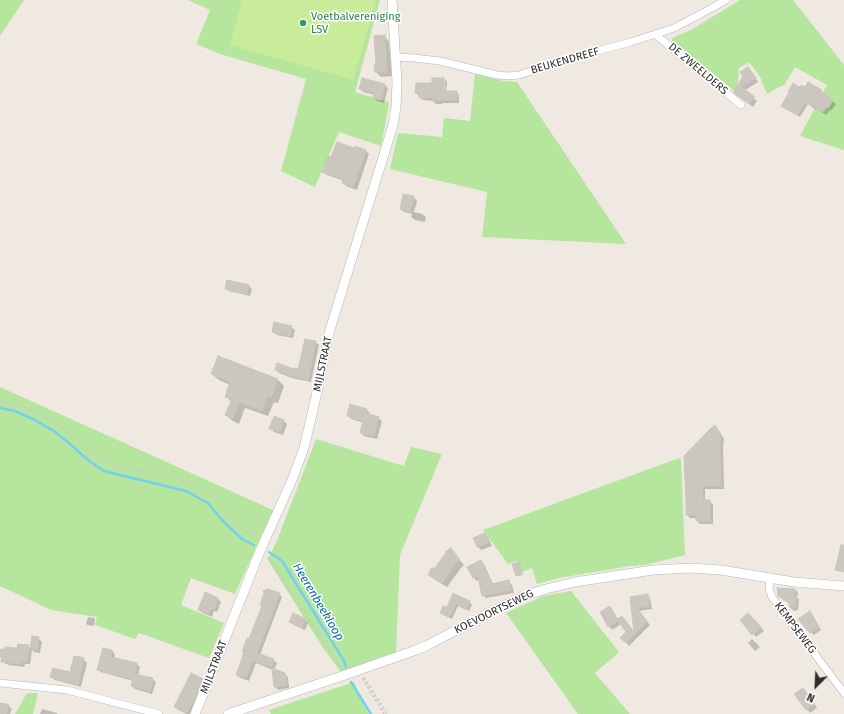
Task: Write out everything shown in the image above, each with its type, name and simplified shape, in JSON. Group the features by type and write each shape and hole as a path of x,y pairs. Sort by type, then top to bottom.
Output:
{"street":[{"name":"MIJLSTRAAT","path":"195,714 260,551 292,480 304,448 329,333 393,124 396,107 397,82 392,0"},
{"name":"BEUKENDREEF","path":"396,57 440,61 497,75 519,75 564,60 631,42 674,28 726,0"},
{"name":"DE ZWEELDERS","path":"656,34 741,105"},
{"name":"KOEVOORTSEWEG","path":"228,714 392,659 428,645 524,596 575,582 653,570 690,568 721,570 794,582 844,586"},
{"name":"KEMPSEWEG","path":"770,579 769,589 772,597 844,693"},
{"path":"0,683 67,690 159,714"}],"path":[{"path":"0,401 32,410 49,419 72,435 104,461 124,468 157,474 192,483 214,497 246,532 265,540"},
{"path":"260,551 265,553 345,676"},
{"path":"359,671 384,714"},
{"path":"359,671 387,714"}],"green space":[{"path":"0,0 24,0 0,36"},
{"path":"188,0 380,0 355,92 389,102 381,146 339,132 315,187 281,171 306,79 220,54 196,44 210,10"},
{"name":"Voetbalvereniging LSV","path":"242,0 376,1 353,80 230,45"},
{"path":"740,0 793,0 844,65 844,150 800,136 827,85 795,67 785,84 767,94 760,77 749,62 739,68 737,93 671,40 674,37 691,30"},
{"path":"475,74 504,81 517,82 626,244 482,237 487,192 390,169 398,133 442,137 444,118 470,121"},
{"path":"0,387 273,510 235,594 191,578 181,605 224,623 209,658 139,633 135,639 95,625 97,617 51,610 0,586"},
{"path":"316,439 404,466 411,447 442,454 400,555 396,653 341,672 323,648 268,560"},
{"path":"681,458 685,555 645,565 630,566 559,578 537,584 532,568 522,572 517,561 508,564 483,530 671,461"},
{"path":"571,591 619,652 595,673 630,714 578,714 506,613 543,596"},
{"path":"354,682 369,714 271,714 269,710"},
{"path":"27,693 38,693 33,714 15,714"}],"building":[{"path":"385,35 387,72 375,72 374,36"},
{"path":"748,67 756,78 741,87 755,97 749,104 733,92 743,77 740,72"},
{"path":"362,78 385,84 381,100 373,98 374,93 359,89"},
{"path":"432,78 444,78 444,91 457,91 457,100 432,101 432,98 419,98 419,93 415,93 416,83 432,83"},
{"path":"808,82 822,90 821,92 833,100 828,108 826,107 823,112 805,102 797,115 781,106 793,83 799,87 801,85 805,87"},
{"path":"337,142 354,148 355,146 366,150 353,187 342,183 343,179 322,172 328,156 331,157"},
{"path":"403,194 414,196 410,212 400,209"},
{"path":"227,280 249,285 247,294 225,289"},
{"path":"274,322 292,326 290,336 272,332"},
{"path":"305,339 316,341 308,380 275,370 277,363 298,369"},
{"path":"218,356 278,379 271,397 267,396 262,411 239,402 233,418 225,415 232,399 225,397 230,382 211,374"},
{"path":"350,404 367,409 366,413 379,417 374,436 360,433 363,421 347,416"},
{"path":"274,416 284,420 280,432 269,429"},
{"path":"715,425 721,435 721,486 702,486 703,500 710,500 710,521 696,521 696,515 686,515 684,456"},
{"path":"485,533 489,542 477,547 473,538"},
{"path":"841,545 844,545 844,572 835,570"},
{"path":"451,548 460,560 456,563 442,583 428,575 432,567 434,569 446,553 445,552"},
{"path":"481,560 492,584 509,580 511,590 482,596 478,576 473,578 467,567"},
{"path":"519,562 522,574 516,576 512,564"},
{"path":"777,588 795,589 796,607 790,608 788,600 783,600 778,596"},
{"path":"268,589 280,593 257,653 274,659 271,667 252,661 246,678 236,675 244,653 242,652 247,638 249,639 262,606 260,605 264,593 263,591"},
{"path":"205,592 218,598 214,609 211,608 208,614 198,610"},
{"path":"453,593 470,601 467,609 456,604 449,617 440,613 443,606 447,607"},
{"path":"648,594 649,606 637,608 647,621 626,643 620,638 626,632 618,621 608,627 600,612 610,606 617,619 622,616 634,632 630,597"},
{"path":"810,611 819,627 810,633 798,619"},
{"path":"293,613 306,619 302,627 289,622"},
{"path":"748,613 761,627 752,635 740,620"},
{"path":"32,636 39,637 37,650 30,649"},
{"path":"18,644 29,645 27,662 22,661 22,664 1,662 2,656 0,656 0,649 4,650 5,647 17,648"},
{"path":"103,648 112,650 111,657 137,663 135,674 153,678 150,691 131,686 133,679 97,670"},
{"path":"74,656 84,658 78,685 50,677 53,668 70,672"},
{"path":"272,668 285,673 287,685 274,687"},
{"path":"191,673 203,679 187,713 174,707"},
{"path":"803,688 815,704 806,710 794,694"},
{"path":"0,703 9,705 6,714 0,714"}],"waterway":[{"name":"Heerenbeekloop","path":"0,408 15,411 54,431 89,461 104,471 186,491 208,503 222,520 242,539 254,545"},
{"name":"Heerenbeekloop","path":"269,552 282,561 344,661 346,667"},
{"name":"Heerenbeekloop","path":"351,682 371,714"}],"place":[{"name":"Voetbalvereniging LSV","path":"303,23"}]}
